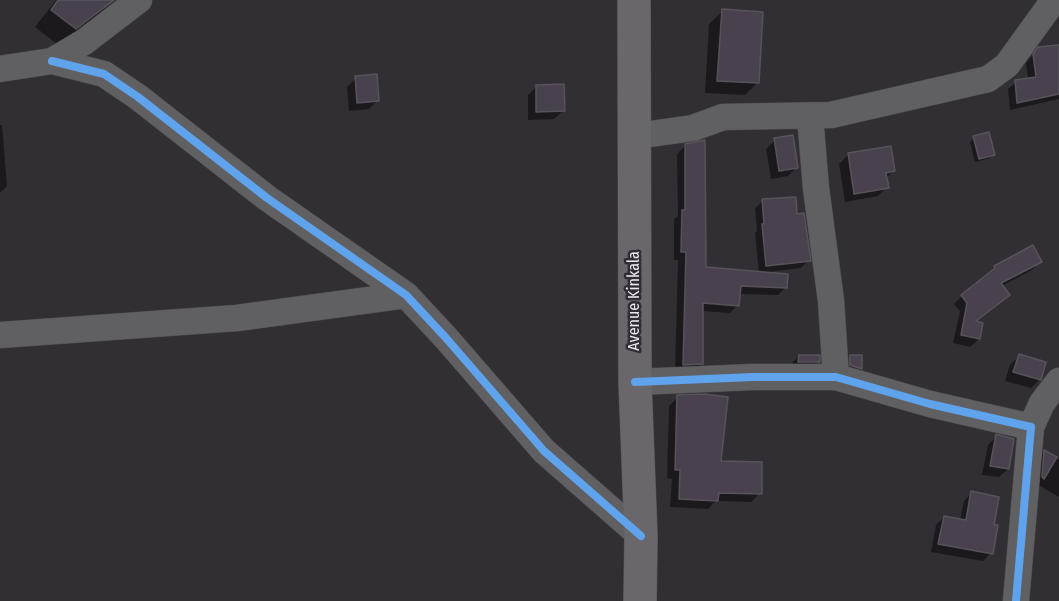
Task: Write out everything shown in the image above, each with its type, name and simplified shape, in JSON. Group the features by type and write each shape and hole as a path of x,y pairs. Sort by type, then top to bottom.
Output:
{"main road":[{"name":"Avenue Kinkala","path":"634,0 635,382 641,536 640,601"}],"street":[{"path":"0,69 52,61 84,42 139,0"},
{"path":"636,136 693,128 723,117 831,115 988,79 1008,65 1054,0"},
{"path":"52,61 104,74 130,91 267,198 406,296 446,338 544,451 641,536"},
{"path":"810,116 816,188 831,302 836,377"},
{"path":"0,335 237,318 406,296"},
{"path":"635,382 753,377 836,377 930,404 1031,427"},
{"path":"1016,601 1031,427 1042,403 1059,381"}],"building":[{"path":"58,0 114,0 76,29 51,10"},
{"path":"722,9 763,12 759,83 717,81"},
{"path":"1059,45 1059,94 1017,103 1015,80 1036,77 1033,54 1038,47"},
{"path":"377,74 379,101 357,103 355,76"},
{"path":"564,84 565,111 536,112 536,85"},
{"path":"989,132 995,155 979,159 973,136"},
{"path":"793,135 798,168 779,171 774,138"},
{"path":"705,140 706,267 788,274 787,288 741,286 739,306 703,303 703,364 683,365 686,252 681,252 682,210 685,210 685,144"},
{"path":"891,146 895,171 886,173 889,188 854,194 848,153"},
{"path":"796,197 797,214 804,213 811,261 766,266 762,199"},
{"path":"1033,245 1042,262 1001,283 1010,295 976,321 983,323 980,339 961,335 967,303 961,295 995,268 994,266"},
{"path":"1019,354 1046,362 1041,380 1013,372"},
{"path":"799,355 820,355 820,362 798,362"},
{"path":"850,355 862,355 862,369 850,365"},
{"path":"704,394 728,397 721,461 762,462 762,494 719,493 718,501 679,499 680,470 675,470 677,395"},
{"path":"996,434 1014,439 1009,469 990,466"},
{"path":"1044,450 1057,457 1044,479 1042,477"},
{"path":"971,491 999,497 994,525 998,525 993,554 938,544 944,516 966,520"}],"cycle path":[{"path":"52,61 104,74 138,97 267,198 406,295 544,451 641,536"},
{"path":"635,382 753,377 836,377 930,404 1031,427 1016,601"}]}
